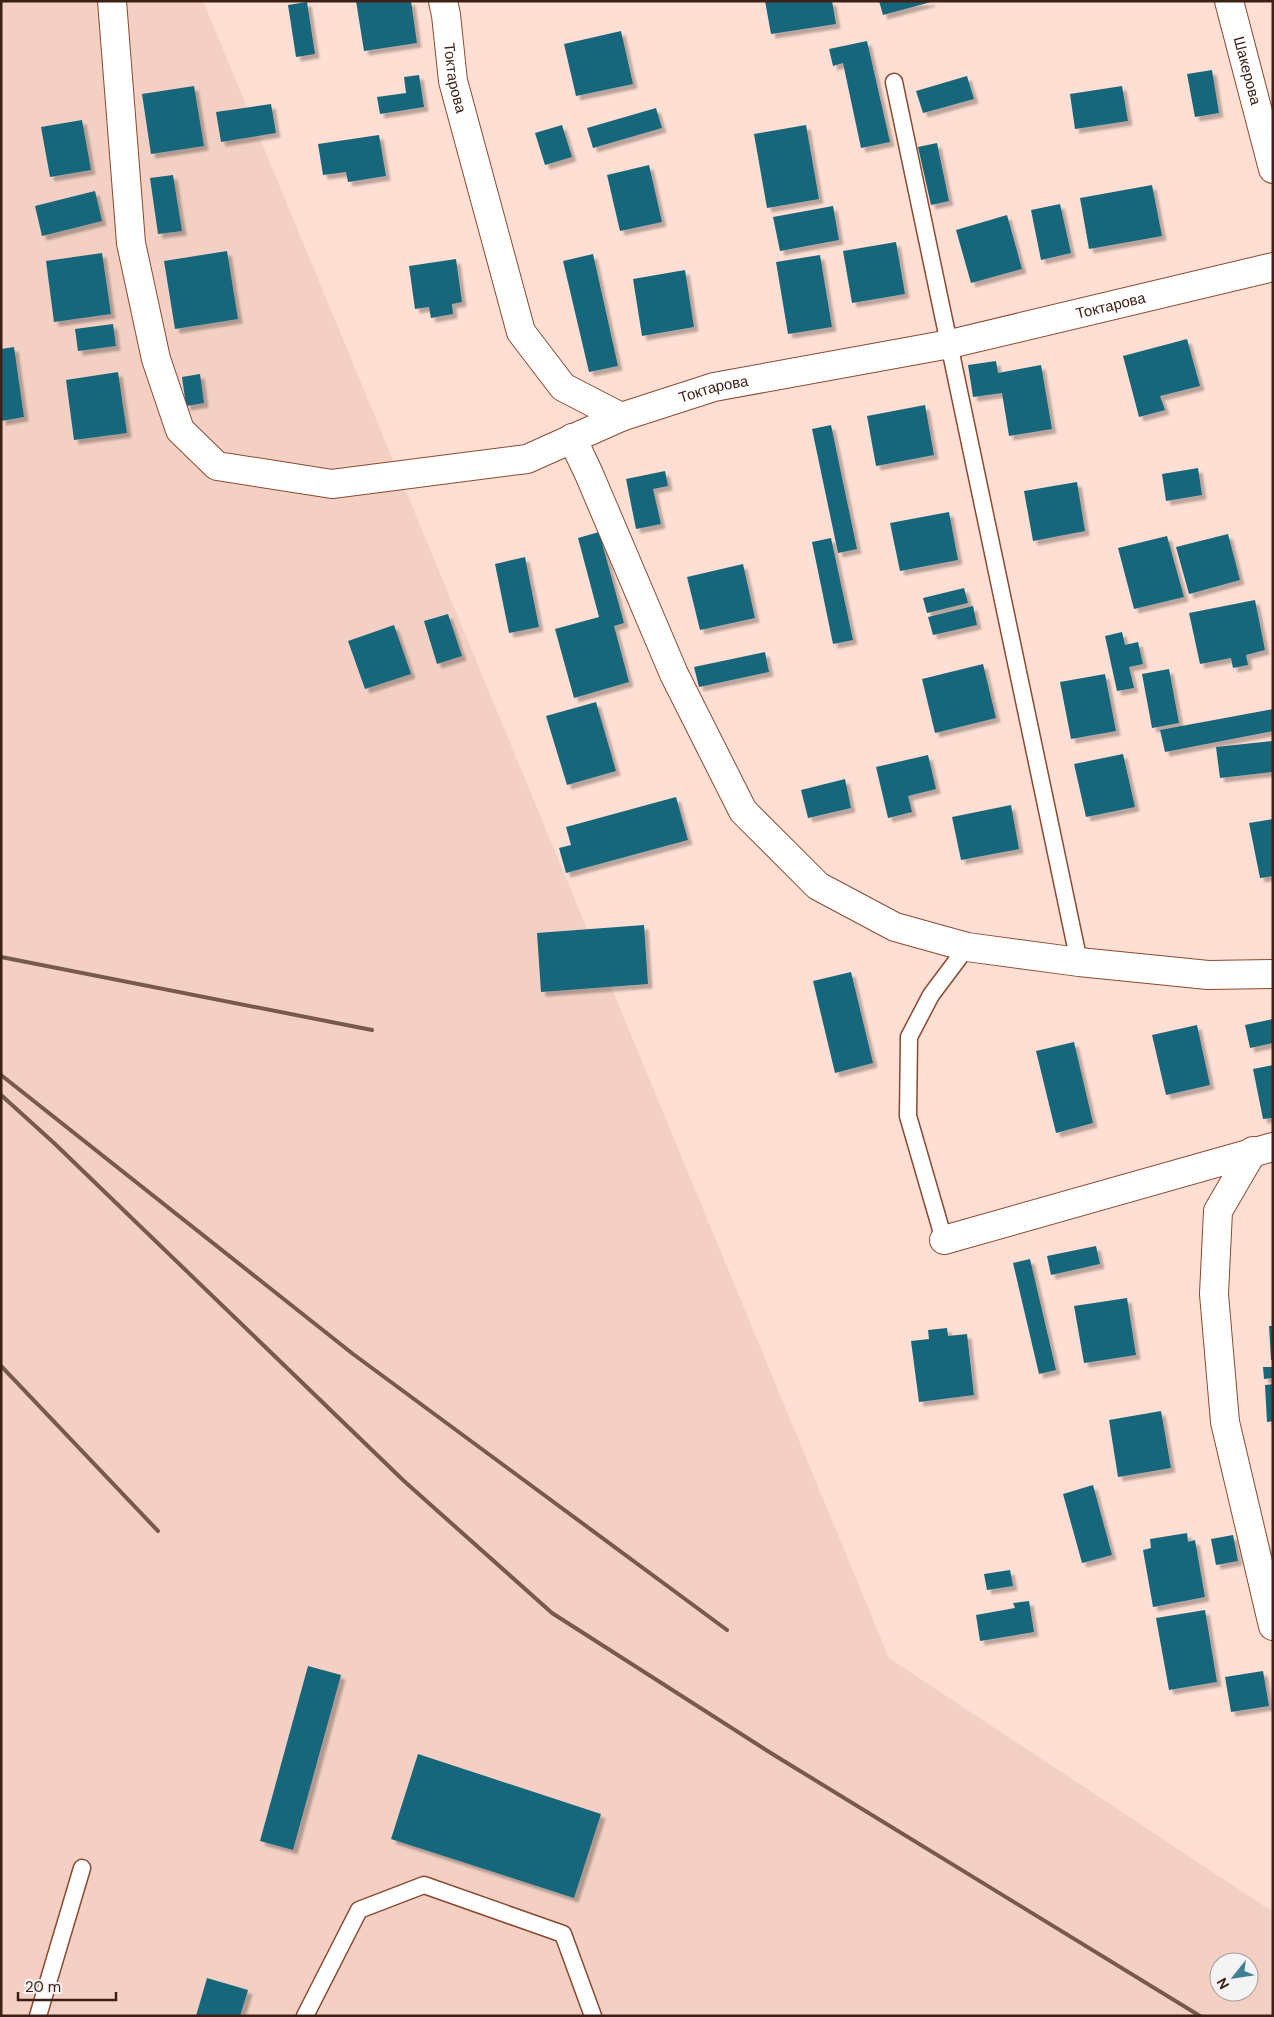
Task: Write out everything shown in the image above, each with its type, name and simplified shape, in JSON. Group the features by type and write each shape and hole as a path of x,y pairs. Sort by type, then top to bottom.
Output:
{"street":[{"path":"112,1 131,243 154,350 180,430 217,466 332,484 528,459 620,417"},
{"name":"Токтарова","path":"443,1 453,81 521,332 563,387 620,417 714,387 950,344 1273,267"},
{"name":"Шакерова","path":"1228,1 1273,169"},
{"path":"572,438 590,474 674,674 743,811 818,886 895,927 967,947 1078,962 1208,975 1273,974"},
{"path":"944,1240 1263,1149"},
{"path":"1263,1149 1218,1210 1214,1294 1225,1422 1273,1626"}],"lane":[{"path":"894,82 1078,962"},
{"path":"944,1240 908,1116 909,1037 931,995 967,947"},
{"path":"38,2016 82,1868"},
{"path":"306,2016 359,1910 424,1885 562,1934 593,2016"}],"shaded area":[{"path":"1,1 203,1 889,1658 1273,1912 1273,2016 1,2016"}],"building":[{"path":"356,1 411,1 417,43 364,51"},
{"path":"765,1 832,1 836,24 771,34"},
{"path":"879,1 931,1 931,2 883,15"},
{"path":"307,2 315,54 296,57 288,5"},
{"path":"621,31 633,84 576,96 564,44"},
{"path":"867,41 890,142 861,148 843,63 833,66 829,49"},
{"path":"1212,70 1219,113 1195,117 1187,74"},
{"path":"419,75 424,107 380,114 377,97 406,93 404,77"},
{"path":"967,76 974,99 923,113 916,91"},
{"path":"194,86 204,146 151,154 142,94"},
{"path":"1122,86 1128,121 1075,129 1070,94"},
{"path":"271,104 276,133 221,142 216,112"},
{"path":"656,108 662,128 593,148 587,128"},
{"path":"82,120 91,170 50,177 41,127"},
{"path":"562,125 572,157 545,165 535,133"},
{"path":"806,125 819,199 767,208 754,134"},
{"path":"379,135 386,176 348,182 346,172 323,175 318,144"},
{"path":"937,143 949,201 931,205 918,147"},
{"path":"649,165 662,222 620,231 607,175"},
{"path":"173,175 182,231 158,234 150,178"},
{"path":"1152,185 1162,236 1089,249 1080,198"},
{"path":"95,191 102,221 42,236 35,206"},
{"path":"1060,204 1071,253 1041,260 1031,210"},
{"path":"833,206 839,240 780,251 773,217"},
{"path":"1007,215 1022,269 971,283 956,230"},
{"path":"896,242 905,294 852,303 843,251"},
{"path":"227,251 238,319 175,329 164,261"},
{"path":"102,253 111,314 54,322 46,261"},
{"path":"593,254 618,366 589,372 563,261"},
{"path":"820,255 832,327 788,334 776,262"},
{"path":"456,259 462,302 452,304 453,314 431,318 429,307 415,309 409,266"},
{"path":"685,270 694,327 642,336 633,279"},
{"path":"113,324 116,346 78,351 75,329"},
{"path":"1187,339 1200,386 1160,396 1165,410 1139,417 1123,356"},
{"path":"14,347 24,417 1,421 1,349"},
{"path":"996,361 998,373 1041,365 1052,429 1009,436 1002,393 973,397 968,365"},
{"path":"118,372 127,433 74,440 66,380"},
{"path":"200,374 204,403 186,406 182,377"},
{"path":"925,405 934,455 876,466 867,416"},
{"path":"831,425 857,549 838,553 812,429"},
{"path":"1198,468 1202,495 1166,501 1162,474"},
{"path":"665,471 668,486 653,489 661,524 636,529 626,479"},
{"path":"1077,482 1085,531 1033,541 1024,491"},
{"path":"949,512 958,560 900,571 890,523"},
{"path":"599,532 624,623 614,626 629,682 574,698 555,629 599,617 578,538"},
{"path":"1228,534 1240,580 1189,594 1176,547"},
{"path":"1167,536 1184,597 1134,609 1118,548"},
{"path":"831,538 853,640 833,644 812,542"},
{"path":"525,557 539,627 509,633 495,564"},
{"path":"743,564 755,618 700,630 687,577"},
{"path":"964,588 968,603 927,613 923,598"},
{"path":"1255,600 1265,650 1246,655 1248,665 1233,668 1231,658 1200,664 1189,613"},
{"path":"973,606 977,625 933,635 928,617"},
{"path":"448,614 462,656 437,664 424,621"},
{"path":"394,625 411,674 365,689 348,641"},
{"path":"1122,632 1125,645 1138,642 1143,664 1129,667 1134,688 1117,691 1105,636"},
{"path":"765,652 769,672 699,687 694,667"},
{"path":"983,664 996,718 935,733 922,679"},
{"path":"1169,669 1179,723 1152,728 1142,674"},
{"path":"1105,674 1116,731 1071,739 1060,682"},
{"path":"596,702 616,771 567,785 546,716"},
{"path":"1273,709 1273,731 1165,752 1160,730"},
{"path":"1273,741 1273,772 1220,778 1216,747"},
{"path":"1123,754 1135,807 1086,817 1074,764"},
{"path":"928,755 936,789 908,796 912,812 888,818 876,767"},
{"path":"845,779 851,808 808,818 801,790"},
{"path":"676,797 688,840 566,873 559,848 571,845 566,827"},
{"path":"1011,805 1019,849 961,860 952,817"},
{"path":"1273,819 1273,876 1260,878 1249,823"},
{"path":"644,925 648,984 541,992 537,933"},
{"path":"851,972 873,1063 835,1073 813,981"},
{"path":"1273,1019 1273,1043 1250,1048 1245,1025"},
{"path":"1197,1025 1210,1085 1166,1095 1152,1035"},
{"path":"1074,1042 1093,1123 1056,1133 1036,1051"},
{"path":"1273,1065 1273,1118 1263,1119 1253,1069"},
{"path":"1096,1246 1100,1264 1051,1275 1047,1256"},
{"path":"1030,1259 1056,1370 1039,1374 1013,1263"},
{"path":"1127,1298 1136,1355 1084,1363 1074,1306"},
{"path":"1269,1326 1273,1326 1273,1360 1271,1360"},
{"path":"947,1328 948,1336 967,1334 974,1395 919,1402 911,1341 929,1339 928,1330"},
{"path":"1263,1367 1273,1367 1273,1378 1264,1379"},
{"path":"1273,1384 1273,1421 1267,1422 1265,1385"},
{"path":"1161,1411 1171,1468 1118,1477 1109,1420"},
{"path":"1093,1485 1112,1555 1082,1563 1063,1494"},
{"path":"1187,1533 1188,1542 1195,1540 1205,1597 1153,1607 1143,1550 1151,1548 1150,1539"},
{"path":"1233,1535 1238,1561 1216,1565 1211,1539"},
{"path":"1010,1570 1013,1586 987,1590 984,1574"},
{"path":"1029,1601 1034,1632 980,1641 976,1615 1015,1608 1013,1603"},
{"path":"1205,1610 1217,1682 1169,1690 1156,1618"},
{"path":"308,1666 341,1675 293,1850 260,1841"},
{"path":"1263,1671 1269,1706 1231,1712 1225,1677"},
{"path":"418,1754 601,1814 574,1898 391,1839"},
{"path":"207,1978 248,1990 240,2016 196,2016"}],"railway":[{"path":"1,957 372,1030"},
{"path":"1,1075 353,1354 727,1630"},
{"path":"1,1095 54,1143 404,1481 552,1613 774,1755 1200,2016"},
{"path":"1,1366 158,1531"}]}
